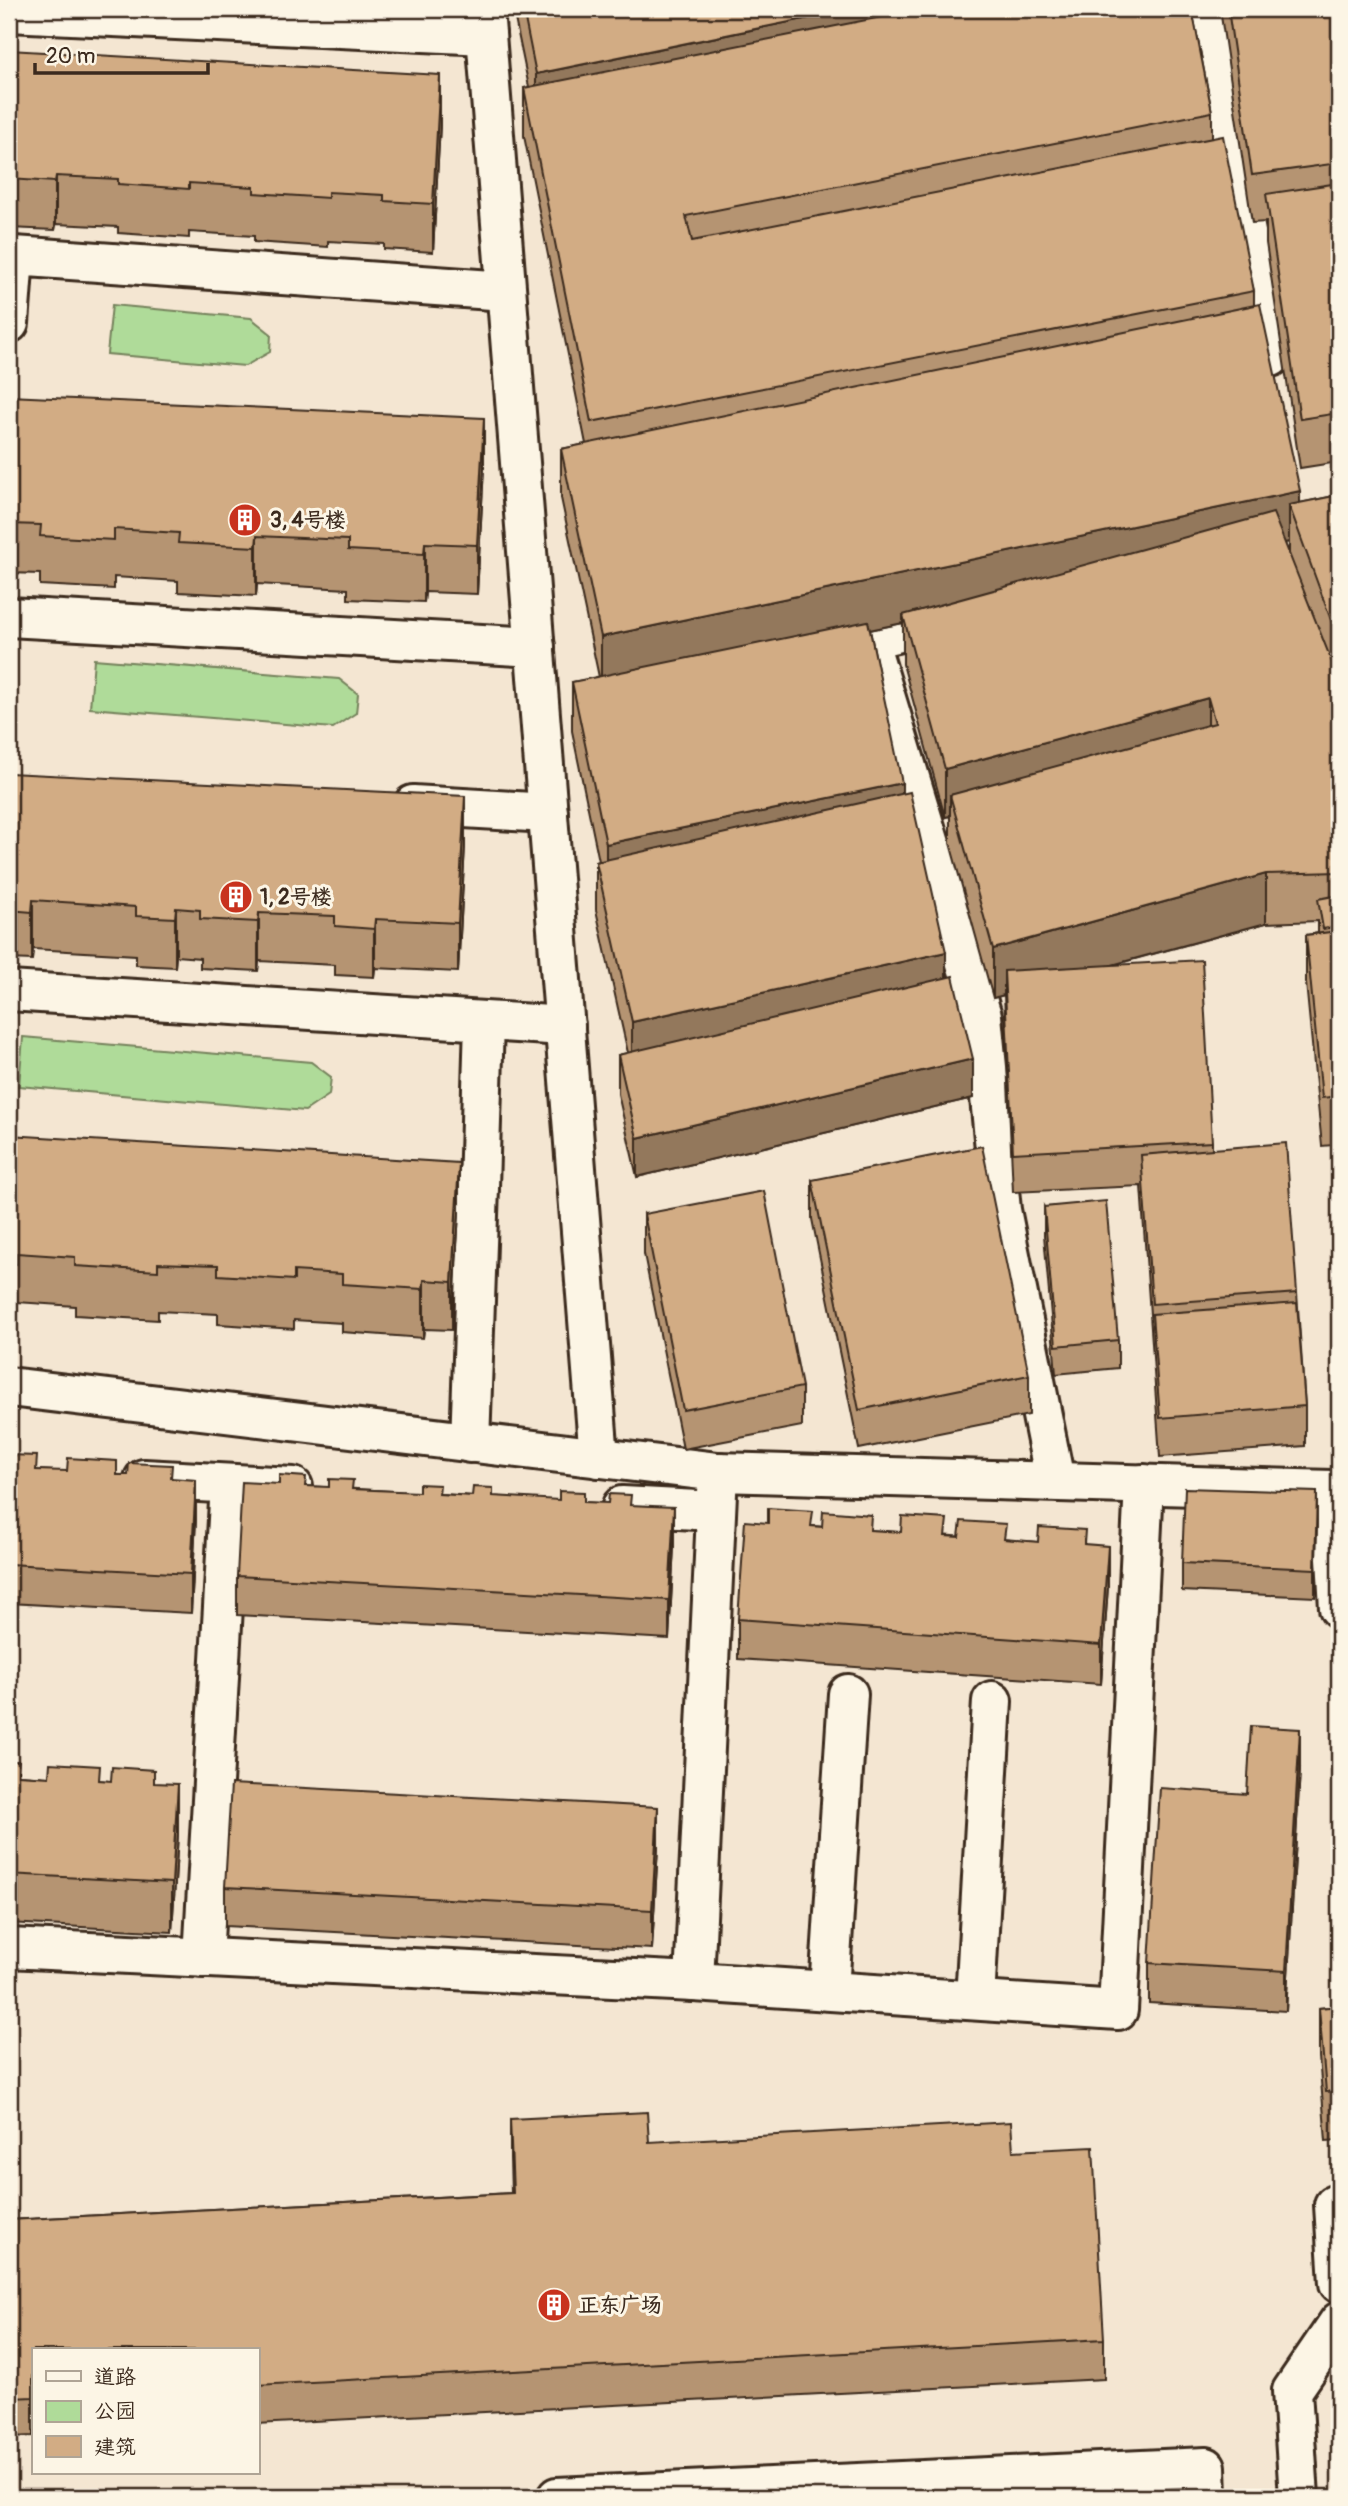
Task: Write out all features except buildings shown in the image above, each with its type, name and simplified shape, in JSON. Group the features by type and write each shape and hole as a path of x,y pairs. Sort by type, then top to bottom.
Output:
{"lane":[{"path":"1201,9 1278,391"},
{"path":"9,12 485,22 506,291 505,444 535,648 599,1458"},
{"path":"9,323 14,256 506,291"},
{"path":"803,654 988,612"},
{"path":"9,617 535,648"},
{"path":"868,639 982,1016 1001,1210 1055,1481"},
{"path":"540,713 579,704"},
{"path":"382,803 548,813"},
{"path":"9,991 565,1026"},
{"path":"470,1443 484,1022"},
{"path":"369,1179 479,1186"},
{"path":"9,1387 718,1472 1332,1490 1339,1608"},
{"path":"694,1982 718,1472"},
{"path":"106,1477 327,1489"},
{"path":"202,1958 230,1484"},
{"path":"9,1948 694,1982 1118,2010 1144,1484"},
{"path":"591,1504 716,1511"},
{"path":"829,1990 848,1694"},
{"path":"975,2000 992,1701"},
{"path":"1339,2205 1334,2205 1339,2283"},
{"path":"1299,2497 1292,2391 1339,2322"},
{"path":"557,2497 1206,2467 1207,2497"}],"green space":[{"path":"112,305 251,318 271,334 270,352 245,366 107,354"},
{"path":"94,659 339,679 358,694 356,713 333,728 90,708"},
{"path":"23,1037 311,1062 331,1077 329,1095 305,1111 19,1086"}],"place":[{"name":"3, 4号楼","path":"245,520"},
{"name":"1, 2号楼","path":"236,897"},
{"name":"正东广场","path":"554,2305"}]}
